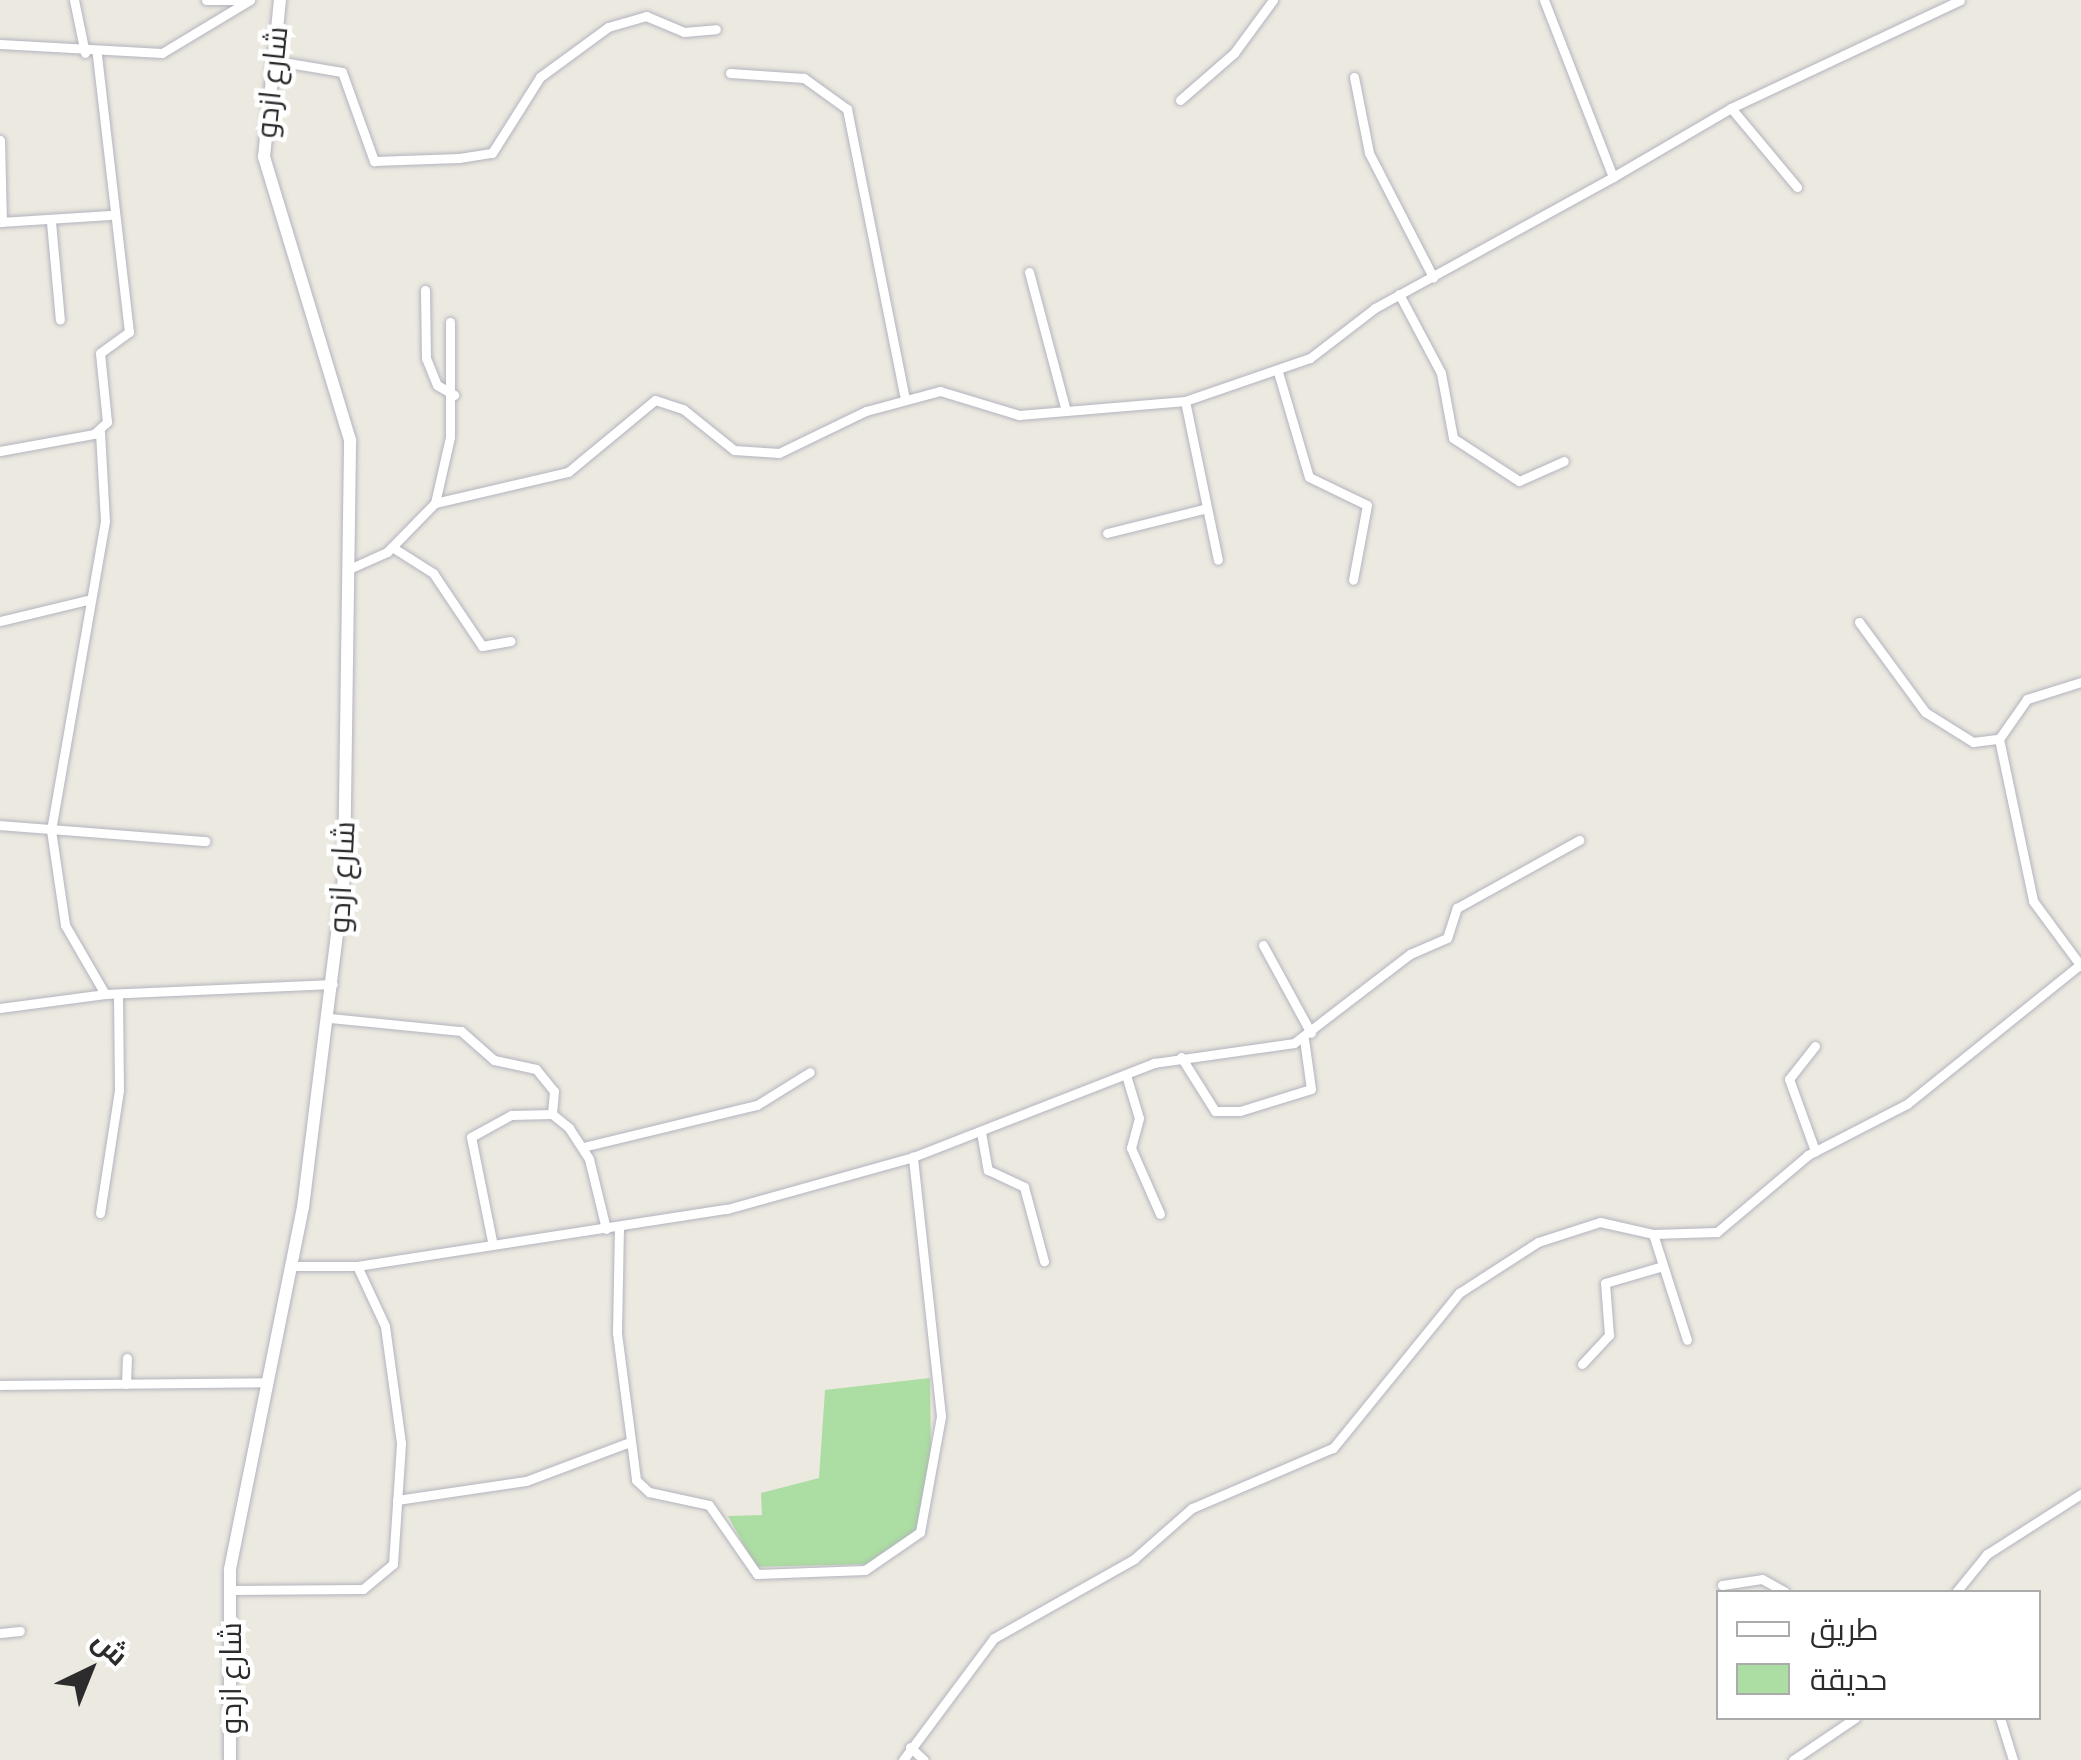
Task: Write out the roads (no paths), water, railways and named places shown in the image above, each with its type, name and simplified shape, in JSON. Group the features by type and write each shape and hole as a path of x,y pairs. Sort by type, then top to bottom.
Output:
{"street":[{"path":"74,0 85,53"},
{"path":"206,0 240,0"},
{"path":"0,44 97,54 162,52 250,0"},
{"name":"شارع ازدو","path":"230,1760 230,1590 291,1266 334,984 349,569 350,440 264,157 268,60 280,0"},
{"path":"1180,100 1234,53 1273,0"},
{"path":"1544,0 1613,177"},
{"path":"349,569 392,547 435,503 568,472 655,400 754,454 779,453 905,399 950,392 1019,415 1185,400 1278,372 1399,294 1731,108 1960,0"},
{"path":"268,60 342,72 374,161 459,158 492,153 540,77 608,27 646,16 684,32 716,29"},
{"path":"97,54 110,215 128,332 100,354 109,410 100,432 105,521 87,600 51,830 65,925 106,994"},
{"path":"730,73 804,78 847,109 905,399"},
{"path":"1354,76 1364,140 1433,277"},
{"path":"1731,108 1797,187"},
{"path":"0,140 1,222 51,222 110,215"},
{"path":"51,222 60,320"},
{"path":"1030,272 1065,408"},
{"path":"424,290 426,358 437,385 454,395"},
{"path":"1399,294 1441,373 1453,438 1519,481 1564,461"},
{"path":"435,503 454,395 450,322"},
{"path":"1278,372 1309,477 1364,498 1353,580"},
{"path":"1185,400 1204,509 1218,560"},
{"path":"0,451 100,432"},
{"path":"1107,533 1204,509"},
{"path":"392,547 433,573 482,646 512,641"},
{"path":"0,621 87,600"},
{"path":"1859,622 1924,712 1973,742 1999,739 2028,699 2081,682"},
{"path":"903,1760 994,1638 1134,1558 1192,1508 1333,1448 1459,1293 1579,1227 1653,1234 1717,1232 1816,1150 1907,1104 2080,966 2033,900 1999,739"},
{"path":"0,825 205,840"},
{"path":"291,1266 358,1266 492,1241 606,1229 727,1209 913,1156 1180,1057 1308,1036 1410,954 1447,938 1463,904 1490,898 1579,840"},
{"path":"1180,1057 1215,1111 1240,1111 1311,1089 1308,1036 1263,945"},
{"path":"0,1008 106,994 334,984"},
{"path":"100,1213 118,1090 118,994"},
{"path":"330,1018 460,1031 494,1060 536,1069 554,1091 552,1114 583,1147 606,1229"},
{"path":"1815,1046 1789,1079 1816,1150"},
{"path":"583,1147 757,1105 810,1072"},
{"path":"1126,1075 1139,1118 1131,1148 1160,1214"},
{"path":"492,1241 471,1138 490,1120 552,1114"},
{"path":"981,1132 988,1170 1024,1187 1044,1262"},
{"path":"620,1227 617,1333 630,1442 642,1489 708,1504 756,1574 865,1570 907,1547 929,1512 941,1416 913,1156"},
{"path":"1653,1234 1687,1340"},
{"path":"230,1590 374,1587 393,1564 401,1444 388,1344 358,1266"},
{"path":"1582,1364 1609,1335 1605,1283 1663,1266"},
{"path":"126,1384 127,1358"},
{"path":"0,1384 267,1382"},
{"path":"398,1500 526,1481 630,1442"},
{"path":"1958,1590 1988,1554 2081,1494"},
{"path":"1722,1585 1762,1579 1781,1590"},
{"path":"0,1633 20,1631"},
{"path":"1792,1760 1852,1720"},
{"path":"2001,1720 2013,1760"},
{"path":"910,1747 924,1760"}]}
